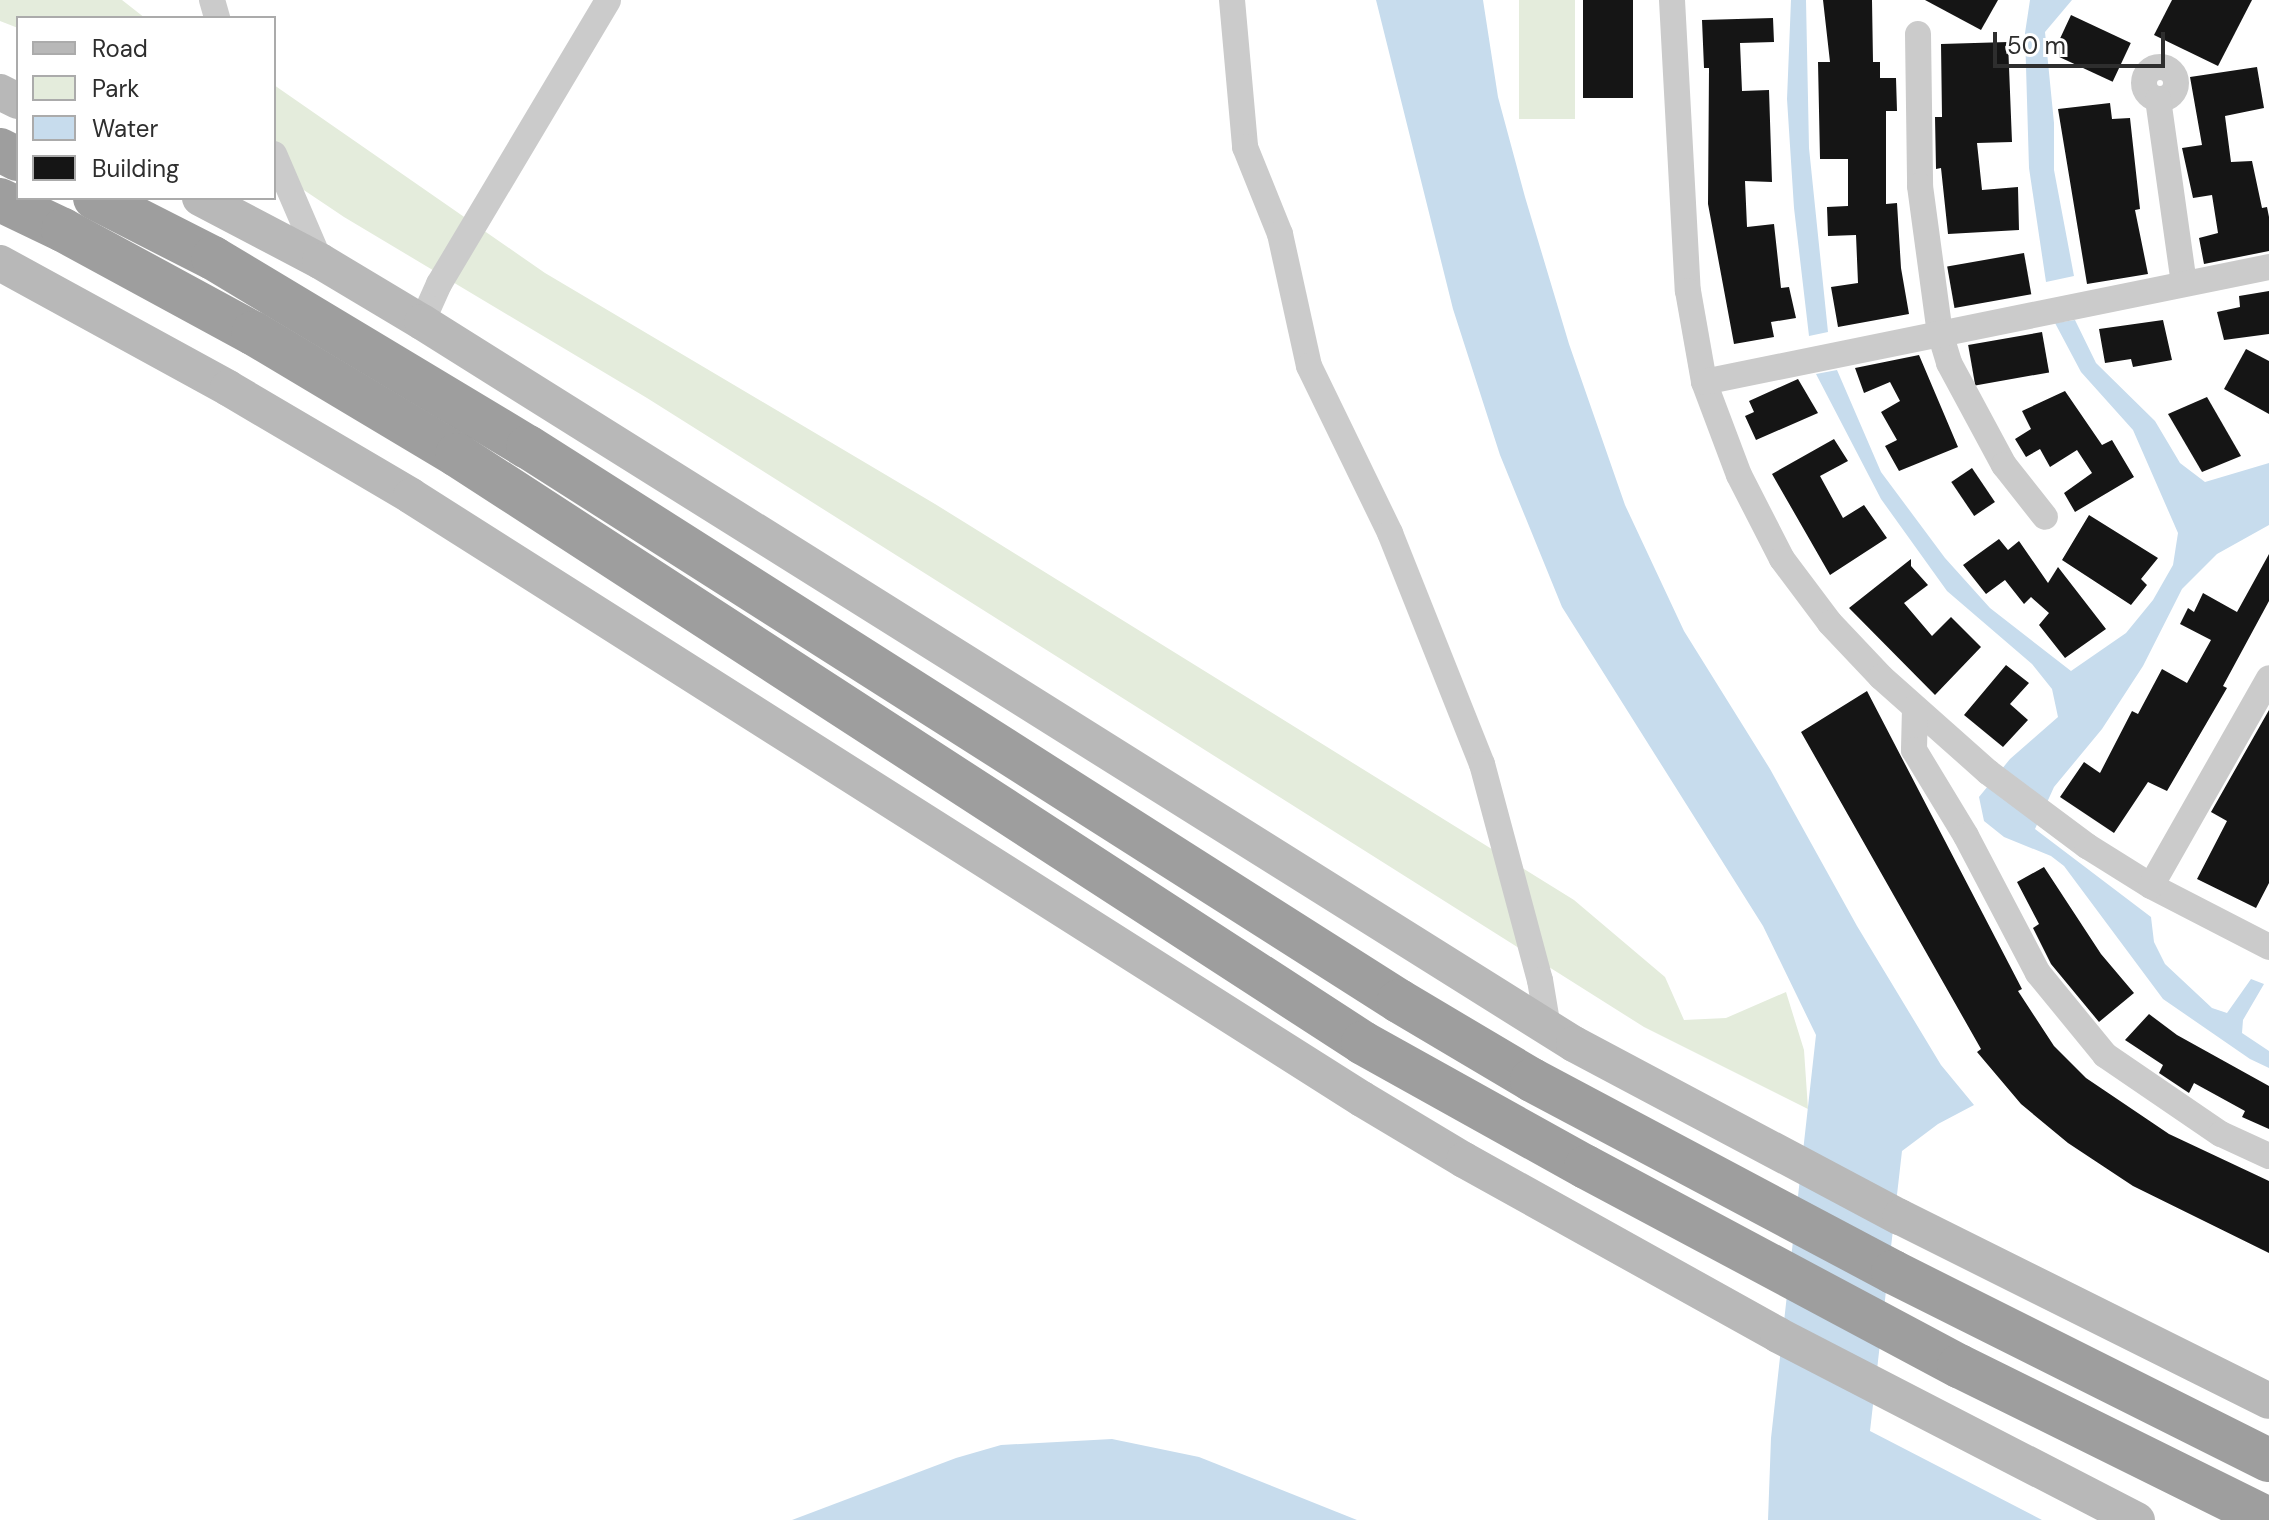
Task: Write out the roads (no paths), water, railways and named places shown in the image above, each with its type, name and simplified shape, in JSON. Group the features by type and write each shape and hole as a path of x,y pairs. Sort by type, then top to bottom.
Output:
{"highway":[{"path":"0,200 253,333 457,455 1363,1043 1919,1345 2269,1519"},
{"path":"99,200 213,258 528,447 1399,1001 1532,1080 1893,1272 2269,1460"},
{"path":"1893,1272 2269,1432"},
{"path":"1974,1373 2087,1457 2207,1520"}],"main road":[{"path":"204,200 320,261 422,322 1548,1028 1900,1217 2269,1401"},
{"path":"0,263 228,388 411,496 1362,1099 1583,1229 1778,1335 2137,1520"}],"street":[{"path":"422,322 439,284 608,0"},
{"path":"1232,0 1245,147 1280,234 1309,366 1390,533 1482,764 1540,980 1548,1028"},
{"path":"1672,0 1688,291 1704,382 1739,475 1782,559 1830,623 1915,708 1988,772 2045,817 2151,886 2269,947"},
{"path":"1918,34 1920,186 1940,333 1949,363 2004,465 2045,517"},
{"path":"2158,99 2184,283"},
{"path":"276,159 320,261"},
{"path":"1704,382 2269,267"},
{"path":"2151,886 2269,678"},
{"path":"1915,708 1914,750 1966,836 2038,973 2105,1055 2221,1134 2269,1156"}],"water":[{"path":"1376,0 1483,0 1498,97 1525,197 1569,344 1625,505 1684,631 1770,769 1857,926 1941,1065 1974,1105 1938,1124 1902,1151 1870,1431 2042,1520 1768,1520 1771,1438 1816,1035 1763,926 1562,607 1500,455 1453,309"},
{"path":"1791,0 1806,0 1809,148 1828,332 1809,336 1794,208 1787,99"},
{"path":"2030,0 2072,0 2045,32 2054,123 2054,170 2074,276 2046,282 2029,168 2025,33"},
{"path":"2075,320 2096,363 2155,421 2180,463 2205,482 2269,463 2269,525 2217,554 2182,589 2143,666 2102,729 2054,787 2035,829 2151,917 2154,942 2165,964 2212,1008 2227,1013 2251,979 2264,984 2243,1020 2242,1033 2269,1051 2269,1068 2250,1059 2163,999 2064,866 2051,856 2004,837 1984,821 1979,797 2010,759 2058,717 2052,689 2032,664 1947,591 1881,499 1816,374 1837,370 1881,472 1945,558 1990,608 2071,671 2126,633 2153,600 2173,565 2178,533 2133,430 2081,372 2055,323"},
{"path":"1112,1439 1199,1457 1357,1520 792,1520 956,1458 1001,1445"}]}
